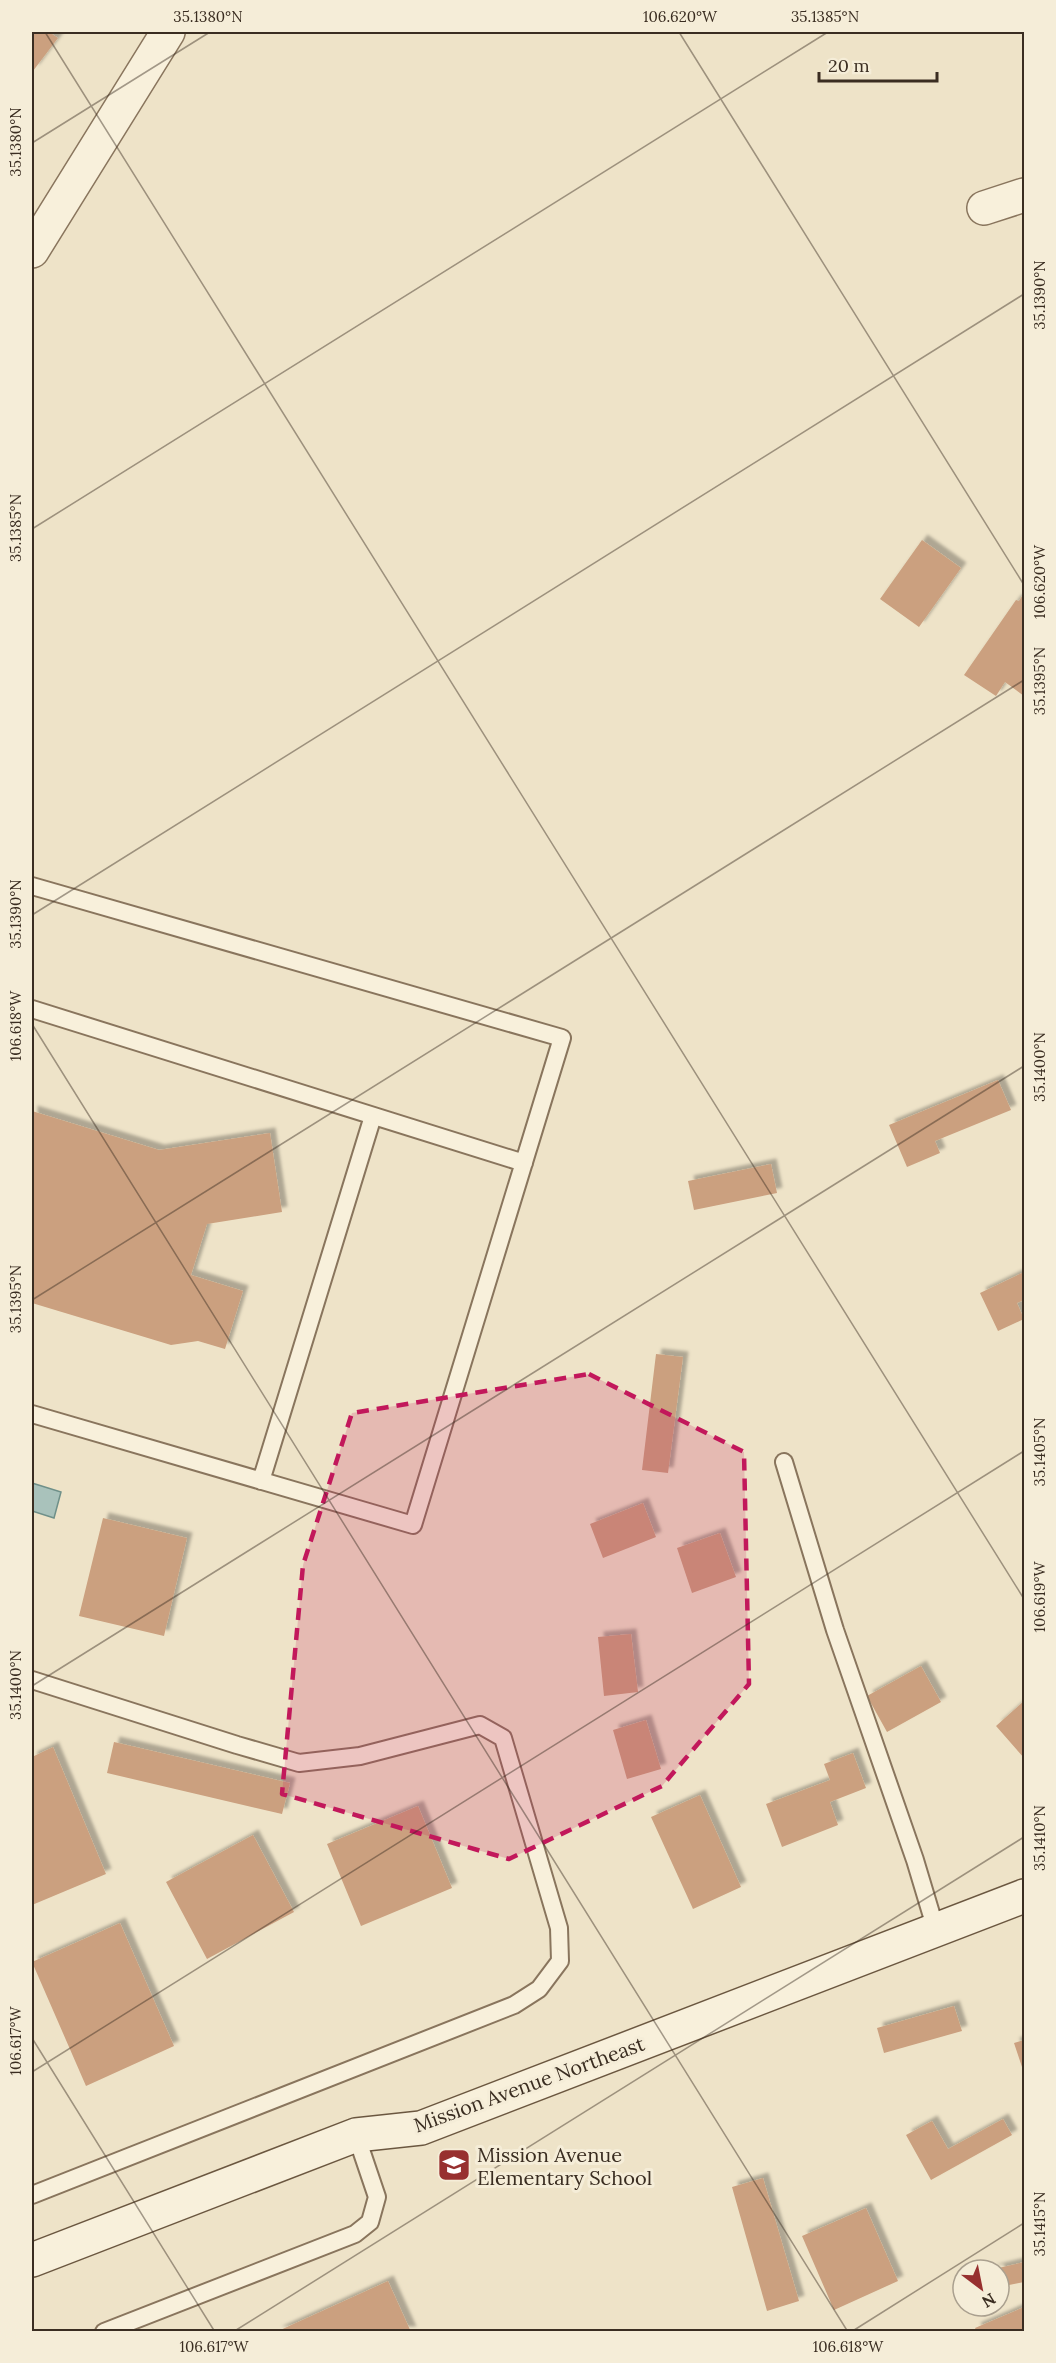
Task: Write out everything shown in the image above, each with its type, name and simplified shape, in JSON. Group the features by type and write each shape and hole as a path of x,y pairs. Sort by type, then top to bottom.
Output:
{"street":[{"path":"32,251 168,32"},
{"path":"984,208 1024,195"},
{"name":"Mission Avenue Northeast","path":"32,2260 356,2135 421,2128 1024,1896"}],"lane":[{"path":"32,886 562,1038 413,1525 32,1414"},
{"path":"32,1009 524,1163"},
{"path":"261,1481 373,1116"},
{"path":"784,1462 835,1630 915,1860 936,1930"},
{"path":"32,1680 299,1763 360,1756 480,1725 503,1738 559,1929 560,1961 539,1989 514,2005 32,2195"},
{"path":"104,2331 355,2234 370,2222 377,2197 356,2135"}],"highlighted area":[{"path":"589,1374 744,1452 749,1684 662,1786 509,1859 282,1794 303,1565 352,1413"}],"water":[{"path":"32,1483 61,1492 54,1518 32,1511"}],"building":[{"path":"32,32 49,32 58,38 33,71"},
{"path":"922,540 961,568 919,627 880,599"},
{"path":"1024,593 1024,696 1005,682 996,696 964,675 1016,600 1019,601"},
{"path":"998,1080 1011,1110 935,1141 940,1153 907,1167 889,1125"},
{"path":"32,1111 159,1150 270,1133 282,1212 207,1224 191,1275 243,1291 225,1349 198,1341 171,1345 32,1303"},
{"path":"771,1164 777,1193 694,1210 688,1181"},
{"path":"1024,1272 1024,1300 1017,1303 1024,1319 998,1331 980,1293"},
{"path":"656,1354 683,1357 668,1473 642,1470"},
{"path":"643,1503 656,1537 603,1558 590,1524"},
{"path":"103,1518 187,1538 164,1636 79,1616"},
{"path":"720,1533 736,1577 692,1593 677,1548"},
{"path":"631,1634 638,1692 604,1696 598,1637"},
{"path":"921,1666 941,1702 887,1732 867,1696"},
{"path":"1024,1701 1024,1758 996,1726"},
{"path":"646,1720 661,1769 627,1779 613,1730"},
{"path":"114,1742 290,1783 282,1814 107,1773"},
{"path":"53,1747 106,1874 32,1905 32,1757"},
{"path":"853,1753 866,1788 830,1802 838,1825 782,1847 766,1804 830,1780 824,1764"},
{"path":"700,1795 741,1887 693,1909 651,1817"},
{"path":"418,1806 452,1888 361,1926 327,1844"},
{"path":"253,1835 294,1912 207,1959 166,1882"},
{"path":"120,1923 174,2046 86,2086 32,1962"},
{"path":"954,2006 962,2031 884,2053 877,2028"},
{"path":"1024,2040 1024,2073 1014,2043"},
{"path":"1003,2119 1012,2135 931,2180 906,2135 932,2121 948,2149"},
{"path":"763,2178 799,2301 767,2311 732,2187"},
{"path":"866,2208 898,2281 834,2310 802,2236"},
{"path":"1024,2262 1024,2282 1011,2285 1011,2265"},
{"path":"388,2281 411,2332 276,2332"},
{"path":"1024,2307 1024,2332 977,2332 975,2328 998,2318 1011,2318 1011,2313"}],"place":[{"name":"Mission Avenue Elementary School","path":"454,2165"}]}
